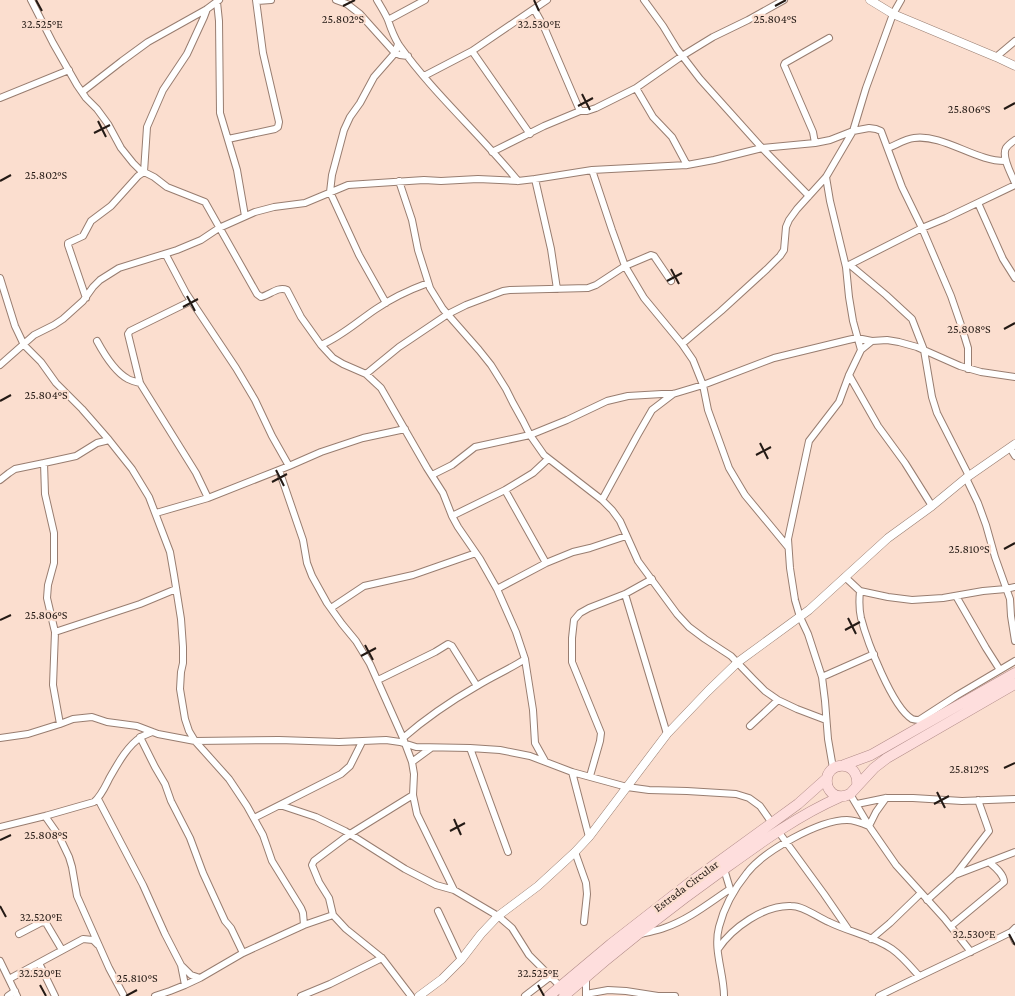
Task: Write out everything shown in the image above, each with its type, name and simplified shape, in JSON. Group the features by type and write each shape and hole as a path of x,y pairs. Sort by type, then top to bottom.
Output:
{"main road":[{"path":"844,766 871,755 1015,673"},
{"path":"857,786 874,768 887,758 1015,684"},
{"path":"844,766 854,770 858,780 855,791 840,797 834,795 829,790 826,779 828,773 833,768 844,766"},
{"name":"Estrada Circular","path":"549,996 564,993 724,870 775,827 826,779"},
{"name":"Estrada Circular","path":"564,993 688,884 775,827 840,797"}],"street":[{"path":"31,0 52,43 68,70 82,92 108,124 121,148 132,163 168,187 204,202 257,294 261,297 267,296 279,289 284,288 287,290 301,317 333,358 366,374 382,388 404,429 443,493 452,516 463,536 476,553 497,590 513,624 528,670 535,743 530,756"},
{"path":"228,139 278,127 279,122 262,48 257,0 270,0"},
{"path":"336,0 347,4 360,14 395,53 408,56"},
{"path":"377,0 398,44 440,96 518,181"},
{"path":"388,20 425,0"},
{"path":"424,76 472,51 547,0"},
{"path":"644,0 700,79 762,148 809,196"},
{"path":"492,152 580,111 596,108 636,88 713,37 784,0"},
{"path":"870,0 894,14 1015,66"},
{"path":"682,344 767,269 784,250 786,227 789,220 826,177 853,131 866,88 901,0"},
{"path":"82,92 148,42 218,1 220,113 237,170 245,216"},
{"path":"144,172 147,127 163,90 187,54 207,8"},
{"path":"534,9 544,27 580,111"},
{"path":"815,143 813,132 784,65 829,38"},
{"path":"996,57 1015,41"},
{"path":"386,303 359,255 330,192 332,175 344,130 374,77 395,53 398,44"},
{"path":"472,51 530,134"},
{"path":"0,98 68,70"},
{"path":"636,88 648,111 672,137 687,165"},
{"path":"0,366 34,335 63,319 86,298 100,280 112,272 132,264 166,255 201,240 219,228 255,212 274,206 305,203 348,185 399,181 472,179 518,181 592,170 687,165 762,148 830,140 853,131 868,128 881,131 902,187 951,296 968,348 968,369"},
{"path":"888,148 912,138 926,138 995,161 1006,161"},
{"path":"848,266 1015,184 1006,161 1005,152 1006,148 1015,140"},
{"path":"592,170 625,266 644,298 693,360 703,385 708,410 729,468 745,495 789,548"},
{"path":"86,298 68,243 81,238 91,221 111,206 138,176 144,172"},
{"path":"826,177 830,201 848,266 848,297 861,350"},
{"path":"535,179 552,249 557,289"},
{"path":"399,181 412,220 418,250 428,283 438,301 490,365 506,389 530,435 544,455 612,510 620,521 638,561 677,614 689,627 732,656 754,680 778,700 826,720"},
{"path":"978,203 1003,258 1015,278"},
{"path":"166,255 191,301 251,392 289,466"},
{"path":"366,374 399,347 448,314 503,291 588,288 625,266 648,256 654,256 671,281"},
{"path":"848,266 886,295 912,319 924,350 932,397 937,413 967,477 984,520 1010,599 1010,616 1015,641"},
{"path":"0,278 15,326 24,345 109,440 143,485 156,513 170,552 181,619 183,663 180,689 189,731 195,741 229,779 254,818 264,835 272,861 301,908 304,925"},
{"path":"321,345 333,340 400,294 428,283"},
{"path":"191,301 130,331 128,334 140,383 196,473 208,498"},
{"path":"432,475 452,465 475,447 530,435 607,401 628,396 673,394 703,385 774,358 858,338 910,344 968,369 1015,377"},
{"path":"98,341 116,368 130,381 140,383"},
{"path":"833,768 822,677 795,600 788,539 809,441 839,402 861,350 872,341"},
{"path":"849,375 878,426 905,463 932,506"},
{"path":"602,500 652,410 673,394"},
{"path":"156,513 208,498 321,452 363,438 404,429"},
{"path":"0,480 15,469 76,456 98,443 109,440"},
{"path":"423,995 461,960 498,916 538,886 575,852 589,837 667,734 738,662 818,603 888,538 932,506 967,477 1012,447 1015,456"},
{"path":"452,516 505,490 533,473 548,459"},
{"path":"44,463 45,494 54,533 54,563 48,585 47,598 54,632 53,685 60,724"},
{"path":"279,470 303,540 307,563 312,576 331,608 356,641 370,664 404,741 412,762 414,774 413,795 417,814 454,890"},
{"path":"505,490 546,563"},
{"path":"497,590 546,563 573,552 626,536"},
{"path":"331,608 364,586 413,575 476,553"},
{"path":"845,578 860,591 912,600 943,598 1015,587"},
{"path":"590,776 601,733 572,662 573,626 576,617 588,608 625,594 652,579"},
{"path":"54,632 116,613 176,589"},
{"path":"860,591 859,602 865,632 890,692 900,707 912,719 919,720 1015,661"},
{"path":"625,594 667,734"},
{"path":"956,596 1000,670"},
{"path":"378,680 448,644 452,646 477,686"},
{"path":"822,677 874,654"},
{"path":"404,741 448,704 525,659"},
{"path":"515,666 528,670"},
{"path":"750,726 778,700"},
{"path":"0,738 28,734 72,719 92,717 107,722 137,726 158,734 195,741 362,742 386,740 404,741 416,747 500,750 530,756 572,772 627,787 648,790 687,790 736,794 749,798 760,806 848,930"},
{"path":"0,827 94,802 98,799 132,745 140,738 152,732"},
{"path":"140,738 165,784 170,800 190,838 203,873 225,921 231,928 243,953"},
{"path":"254,818 341,774 350,766 362,742"},
{"path":"535,743 545,761"},
{"path":"412,762 431,748"},
{"path":"470,748 508,852"},
{"path":"572,772 589,837"},
{"path":"850,794 896,865 951,926 971,952"},
{"path":"411,996 382,958 346,929 333,915 329,898 319,882 312,865 314,861 350,834 413,795"},
{"path":"857,804 886,798 962,801 1015,799"},
{"path":"869,826 886,798"},
{"path":"98,799 181,965 191,976 200,978"},
{"path":"928,900 954,875 989,831 978,800"},
{"path":"280,805 316,817 350,834 405,869 436,885 454,890 498,916 512,928 529,954 551,976 564,993"},
{"path":"45,816 59,836 69,857 77,896 124,996"},
{"path":"639,934 674,924 731,891 750,868 786,842 804,832 830,822 848,820 869,826"},
{"path":"575,852 588,894 584,922"},
{"path":"954,875 1015,852"},
{"path":"951,926 1004,882 1003,876 989,862"},
{"path":"724,870 731,891 718,929 718,950 724,996"},
{"path":"871,939 921,893"},
{"path":"718,950 725,939 759,914 777,907 792,906 808,911 828,922 890,948 919,976"},
{"path":"438,911 461,960"},
{"path":"155,996 200,978 243,953 304,925 333,915"},
{"path":"19,934 42,922 46,923 62,950"},
{"path":"879,996 1013,930 1015,941"},
{"path":"9,979 83,939 93,940 99,946"},
{"path":"301,996 382,958"},
{"path":"0,961 16,994 8,996"},
{"path":"39,963 55,996"},
{"path":"181,965 185,985"},
{"path":"525,996 551,976"},
{"path":"586,976 586,995 608,990 658,996 675,996"}]}
